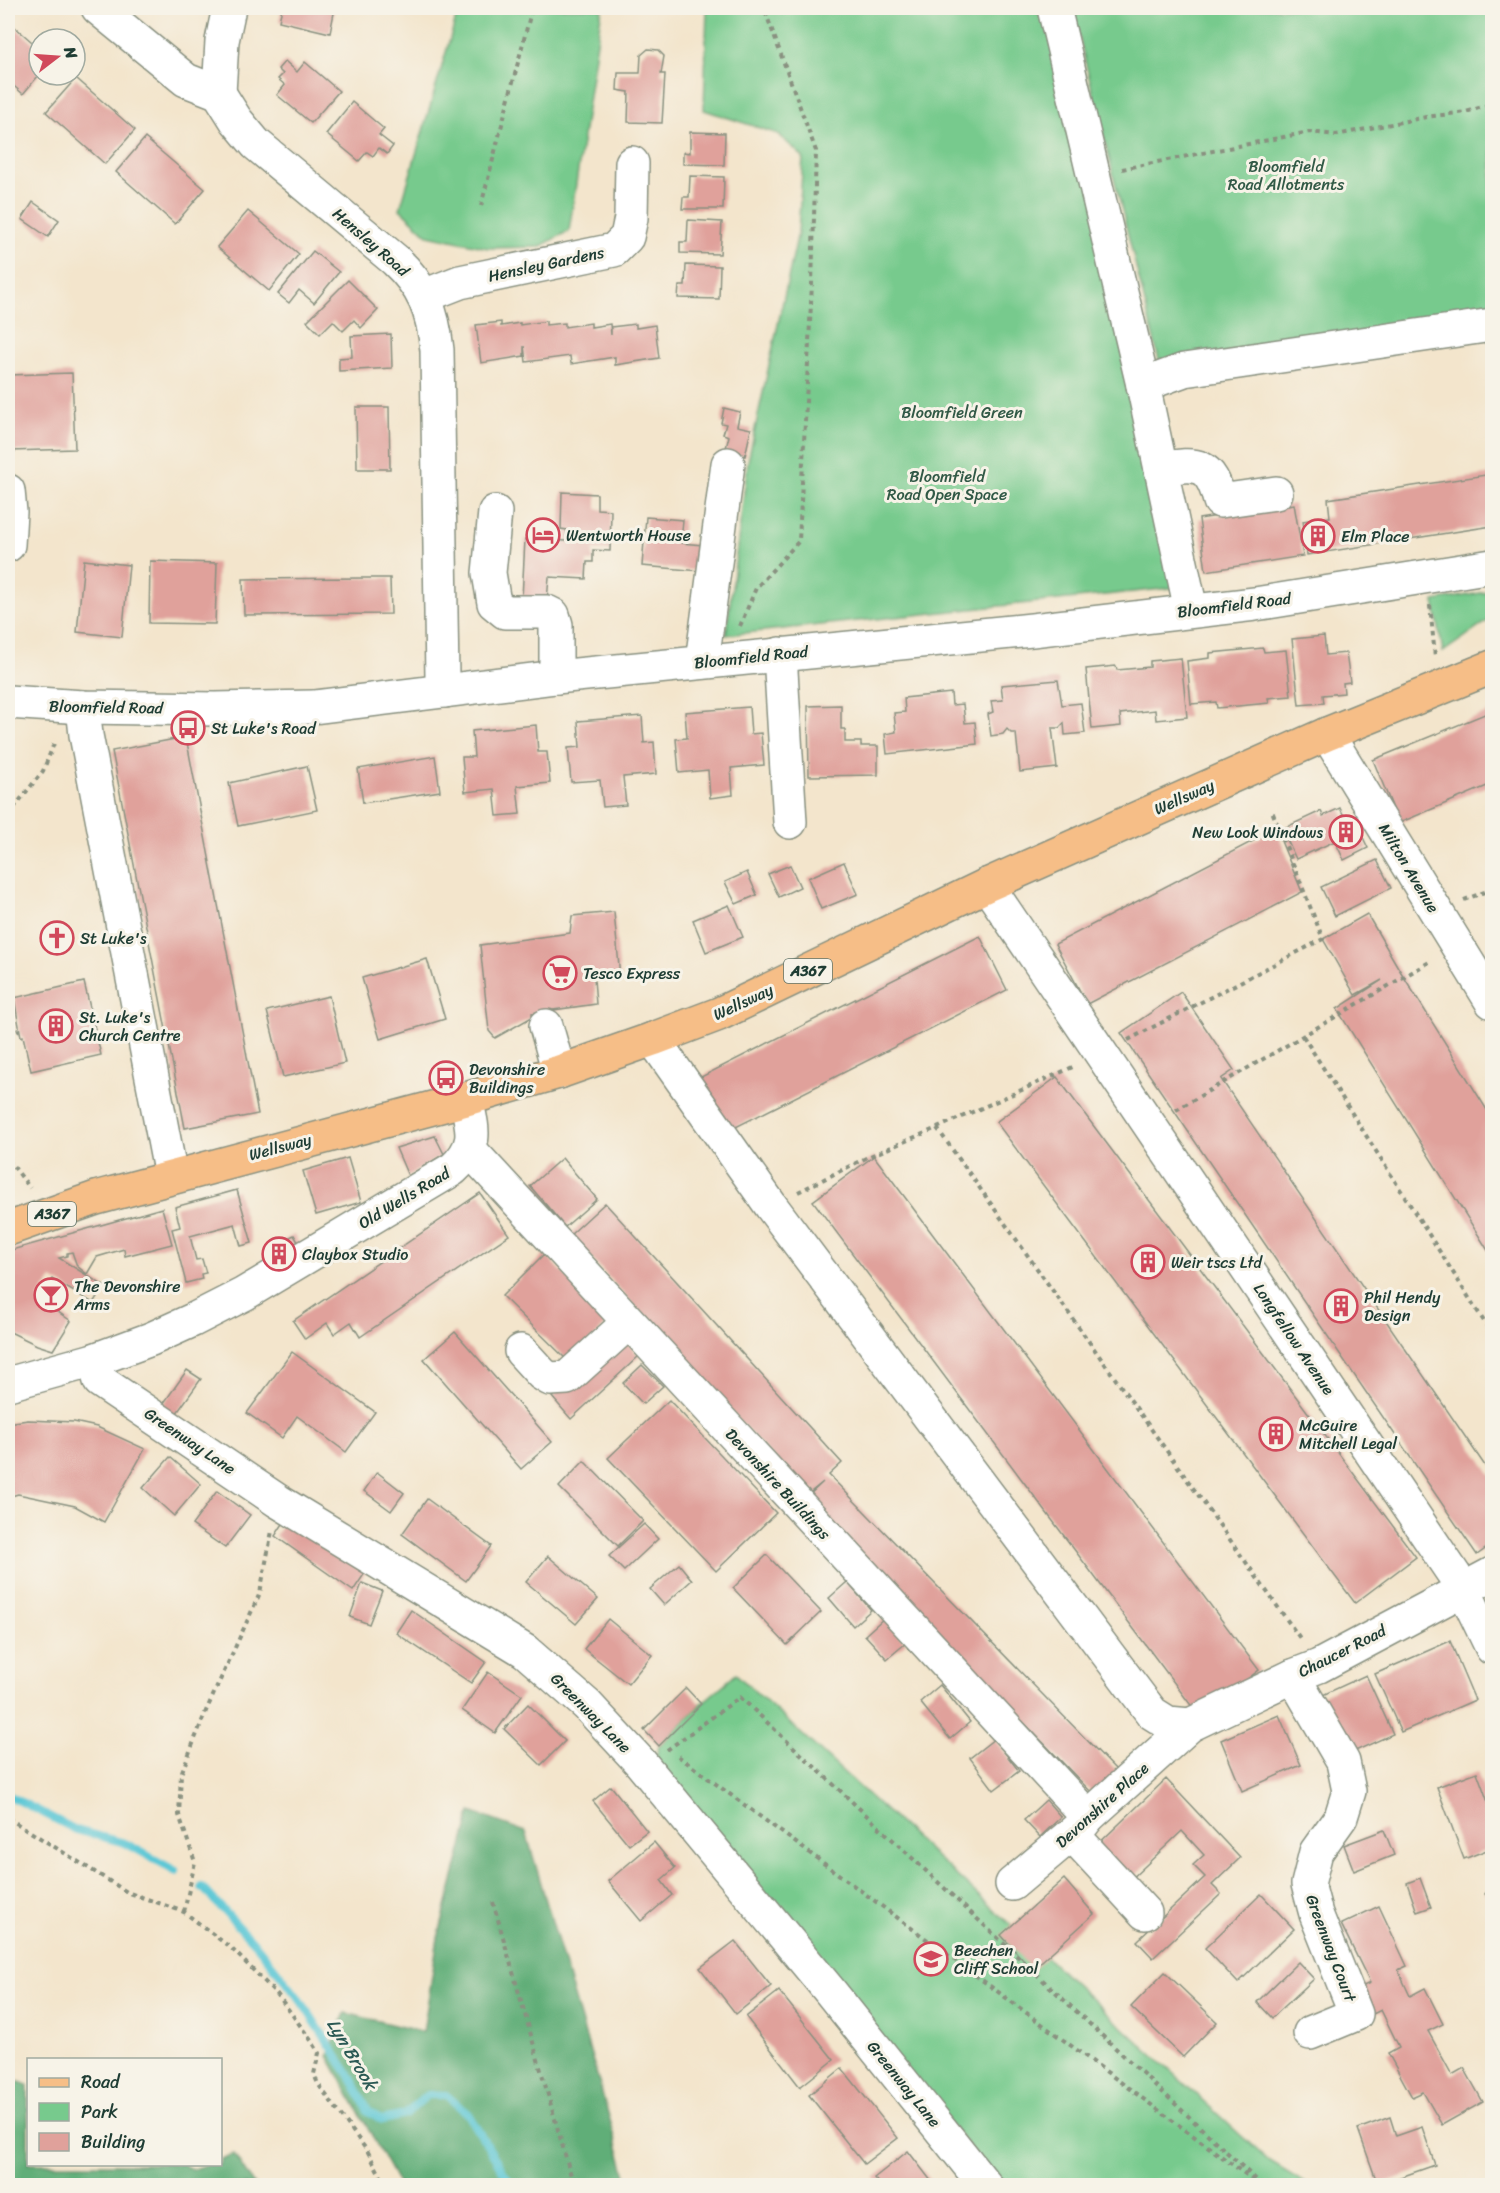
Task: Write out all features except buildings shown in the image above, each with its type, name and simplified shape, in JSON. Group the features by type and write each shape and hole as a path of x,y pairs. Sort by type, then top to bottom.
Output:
{"main road":[{"name":"Wellsway","path":"8,1229 96,1198 171,1176 560,1072 653,1039 719,1014 987,885 1327,734 1492,667"},
{"name":"Wellsway","path":"8,1210 41,1203 96,1198"}],"street":[{"path":"98,8 186,80 219,93 220,51 229,8"},
{"path":"1054,8 1143,385 1191,610"},
{"name":"Hensley Road","path":"219,93 236,120 256,144 395,260 408,273 424,296 434,324 437,350 442,678 445,691"},
{"name":"Hensley Gardens","path":"424,296 460,282 614,250 627,237 631,218 632,163"},
{"path":"1143,385 1184,370 1492,325"},
{"path":"717,660 728,464"},
{"path":"1161,469 1184,465 1204,468 1215,482 1220,501 1276,493"},
{"path":"8,491 10,512 8,545"},
{"path":"495,512 489,573 494,603 505,612 547,612 553,615 556,626 556,677"},
{"name":"Bloomfield Road","path":"8,702 83,707 215,709 314,707 556,677 1032,630 1255,603 1492,566"},
{"path":"780,654 790,822"},
{"path":"83,707 86,735 171,1176"},
{"name":"Milton Avenue","path":"1327,734 1492,1002"},
{"name":"Longfellow Avenue","path":"987,885 1463,1588 1492,1648"},
{"path":"546,1026 560,1072"},
{"path":"653,1039 771,1206 1152,1713 1168,1723 1190,1725"},
{"path":"466,1098 471,1120 470,1150"},
{"name":"Devonshire Buildings","path":"470,1150 1080,1825 1145,1913"},
{"name":"Old Wells Road","path":"8,1384 94,1360 151,1339 244,1294 453,1169 470,1150"},
{"path":"521,1351 542,1374 550,1379 567,1378 628,1323"},
{"name":"Greenway Lane","path":"94,1360 100,1380 278,1501 525,1651 587,1705 653,1756 829,1990 986,2186"},
{"name":"Chaucer Road","path":"1190,1725 1306,1671 1492,1574"},
{"name":"Greenway Court","path":"1306,1671 1343,1762 1350,1791 1341,1817 1316,1852 1308,1884 1316,1914 1356,2014 1310,2034"},
{"name":"Devonshire Place","path":"1012,1884 1190,1725"}],"path":[{"path":"480,206 532,8"},
{"path":"717,660 735,635 756,588 798,542 812,283 816,152 764,8"},
{"path":"1119,169 1309,132 1336,135 1426,117 1466,112 1492,104"},
{"path":"1427,577 1439,688"},
{"path":"8,815 43,771 59,731 58,726 46,724 45,706"},
{"path":"771,1206 870,1156 1101,1054 1323,939 1272,811"},
{"path":"1149,1126 1457,945"},
{"path":"8,1033 19,1030"},
{"path":"1303,1036 1492,1334"},
{"path":"937,1128 1306,1671"},
{"path":"8,1159 41,1203"},
{"path":"184,1912 195,1862 178,1815 181,1774 206,1711 260,1593 278,1501"},
{"path":"653,1756 740,1697 1262,2186"},
{"path":"653,1756 675,1754 1262,2186"},
{"path":"8,1818 127,1892 184,1912 231,1948 277,1994 308,2034 319,2053 314,2074 318,2084 368,2152 386,2186"},
{"path":"493,1902 574,2186"}],"green space":[{"path":"459,8 602,8 569,231 539,247 488,248 428,235 400,209"},
{"name":"Bloomfield Green","path":"707,8 1069,8 1199,585 726,635 748,461 798,233 803,157 778,134 704,110"},
{"name":"Bloomfield Road Allotments","path":"1072,8 1492,8 1492,315 1160,364"},
{"path":"1492,591 1492,618 1443,652 1434,601"},
{"name":"Beechen Cliff School","path":"736,1674 1270,2162 1308,2185 1001,2185 653,1767 659,1746 701,1704"},
{"path":"471,1812 526,1832 629,2185 399,2185 328,2056 345,2013 423,2032 438,1938"},
{"path":"8,2078 27,2085 27,2166 186,2166 191,2170 203,2166 222,2166 222,2159 234,2154 254,2185 8,2185"}],"waterway":[{"name":"Lyn Brook","path":"8,1795 76,1830 125,1843 176,1871"},
{"name":"Lyn Brook","path":"202,1887 258,1947 301,2001 352,2079 368,2111 382,2120 405,2115 427,2095 446,2095 468,2114 512,2186"}],"place":[{"name":"Wentworth House","path":"543,535"},
{"name":"Elm Place","path":"1318,536"},
{"name":"St Luke's Road","path":"188,728"},
{"name":"New Look Windows","path":"1346,832"},
{"name":"St Luke's","path":"57,938"},
{"name":"Tesco Express","path":"560,973"},
{"name":"St. Luke's Church Centre","path":"56,1026"},
{"name":"Devonshire Buildings","path":"446,1078"},
{"name":"Claybox Studio","path":"279,1254"},
{"name":"Weir tscs Ltd","path":"1148,1262"},
{"name":"The Devonshire Arms","path":"51,1295"},
{"name":"Phil Hendy Design","path":"1341,1306"},
{"name":"McGuire Mitchell Legal","path":"1276,1434"},
{"name":"Beechen Cliff School","path":"931,1959"}],"park label":[{"name":"Bloomfield Road Open Space","path":"947,485"}]}
